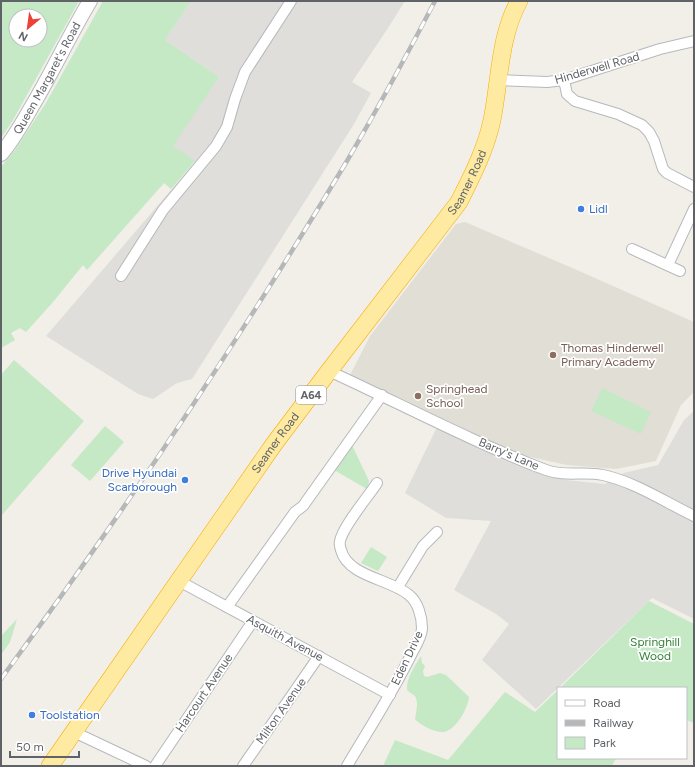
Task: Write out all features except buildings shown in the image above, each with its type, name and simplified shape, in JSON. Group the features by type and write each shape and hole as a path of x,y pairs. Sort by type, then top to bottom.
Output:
{"highway":[{"name":"Seamer Road","path":"50,766 274,444 459,202 475,172 492,121 498,80 508,31 512,16 519,1"}],"main road":[{"name":"Queen Margaret's Road","path":"1,154 39,95 69,37 90,1"}],"street":[{"path":"121,276 164,210 216,146 227,127 245,72 291,1"},
{"name":"Hinderwell Road","path":"498,80 547,82 564,80 660,49 694,41"},
{"path":"564,80 567,94 575,101 618,114 642,125 649,132 654,141 664,169 667,173 694,187"},
{"path":"668,265 694,209"},
{"path":"632,249 680,271"},
{"name":"Barry's Lane","path":"329,371 486,446 559,474 602,475 627,482 694,516"},
{"path":"228,607 295,512 303,506 382,395"},
{"name":"Eden Drive","path":"347,766 390,695 408,662 422,629 419,610 410,596 398,587 384,583 354,568 343,556 339,542 345,529 378,483"},
{"path":"398,587 424,546 437,532"},
{"name":"Asquith Avenue","path":"180,581 390,695"},
{"name":"Harcourt Avenue","path":"155,766 253,621"},
{"name":"Milton Avenue","path":"243,766 319,656"},
{"path":"74,732 146,766"}],"shaded area":[{"path":"191,1 405,1 352,82 371,93 354,124 192,379 177,383 153,399 138,394 46,336 195,162 172,146 219,77 165,40"},
{"name":"Thomas Hinderwell Primary Academy","path":"465,222 694,322 694,392 681,405 656,461 616,469 567,465 521,455 435,417 350,375 370,336 456,224"},
{"path":"694,411 694,619 652,598 559,687 557,687 557,689 536,709 482,660 509,624 496,614 454,590 491,521 446,518 405,493 437,427 519,465 566,480 605,484 624,473 658,465 684,420"}],"green space":[{"path":"1,1 79,1 13,120 1,138"},
{"path":"103,1 191,1 165,40 219,77 173,146 195,161 171,189 164,183 87,270 83,265 26,332 20,328 11,333 15,340 1,348 1,167 15,150 46,103"},
{"path":"14,360 84,421 1,516 1,375"},
{"path":"602,388 651,412 641,434 591,411"},
{"path":"105,426 124,442 90,481 71,465"},
{"path":"351,443 369,481 367,489 334,470"},
{"path":"371,547 387,557 378,571 361,563"},
{"name":"Springhill Wood","path":"649,601 694,624 694,723 687,720 687,687 561,687"},
{"path":"17,619 10,642 1,655 1,636"},
{"path":"421,656 422,663 425,666 423,671 424,676 427,677 440,673 446,675 469,697 461,718 453,727 444,732 428,728 420,724 415,719 417,701 415,696 407,690 407,686 411,672"},
{"path":"557,691 557,759 616,759 612,766 383,766 395,740 448,760 505,692 535,712"}],"railway":[{"path":"1,679 92,553 136,489 265,294 347,161 435,1"}],"place":[{"name":"Lidl","path":"581,209"},
{"name":"Thomas Hinderwell Primary Academy","path":"553,355"},
{"name":"Springhead School","path":"418,396"},
{"name":"Drive Hyundai Scarborough","path":"185,480"},
{"name":"Toolstation","path":"32,715"}]}
